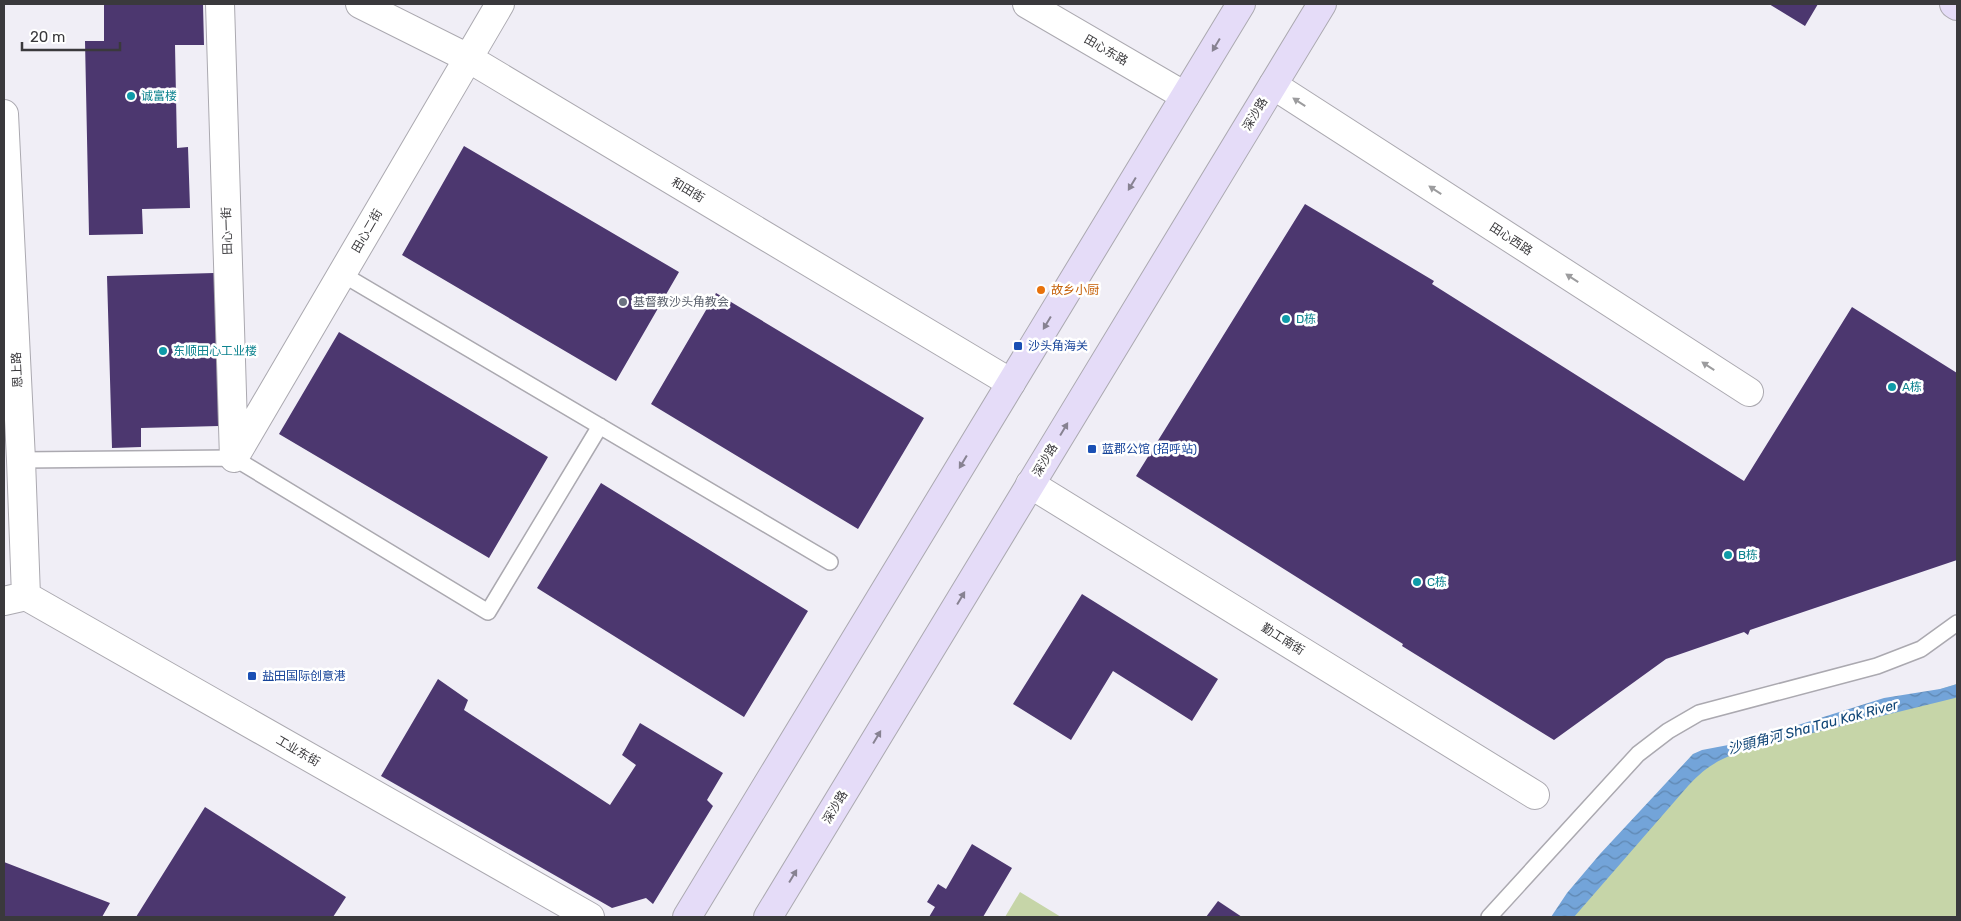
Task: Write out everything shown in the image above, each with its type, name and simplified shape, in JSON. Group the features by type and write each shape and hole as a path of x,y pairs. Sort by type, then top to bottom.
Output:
{"main road":[{"path":"687,917 1241,4"},
{"name":"深沙路","path":"768,917 1322,4"}],"street":[{"name":"田心一街","path":"220,4 234,458"},
{"name":"和田街","path":"360,4 468,58 1011,383"},
{"name":"田心二街","path":"234,458 500,4"},
{"name":"田心东路","path":"1027,4 1185,96"},
{"name":"田心西路","path":"1273,85 1750,392"},
{"name":"恩上路","path":"4,114 21,460 15,599"},
{"name":"勤工南街","path":"1030,484 1535,795"},
{"name":"工业东街","path":"15,599 590,917"}],"lane":[{"path":"342,274 830,562"},
{"path":"21,460 234,458 488,612 600,426"},
{"path":"1489,917 1638,754 1668,731 1699,713 1877,666 1921,649 1957,623"}],"green space":[{"path":"1957,684 1957,917 1556,917 1693,754 1756,747"},
{"path":"1020,892 1061,917 1005,917"}],"water":[{"name":"沙頭角河 Sha Tau Kok River","path":"1957,684 1957,697 1955,698 1756,747 1711,765 1688,786 1574,917 1551,917 1567,893 1600,854 1693,754 1702,750 1744,742 1884,698 1940,689"}],"building":[{"name":"诚富楼","path":"104,4 203,4 204,45 175,45 177,148 188,147 190,208 142,209 143,234 89,235 85,41 104,41"},
{"path":"1769,4 1818,4 1805,26"},
{"path":"464,146 679,272 616,381 402,255"},
{"path":"1305,204 1434,281 1432,284 1744,481 1852,307 1957,373 1957,560 1750,630 1748,635 1744,632 1666,659 1554,740 1402,646 1403,644 1136,476"},
{"name":"东顺田心工业楼","path":"214,273 219,426 141,428 141,447 112,448 107,276"},
{"path":"716,293 924,418 858,529 651,404"},
{"path":"339,332 548,457 489,558 279,434"},
{"path":"601,483 808,611 744,717 537,588"},
{"path":"1082,594 1218,679 1192,721 1113,671 1071,740 1013,704"},
{"path":"438,679 468,700 464,710 610,805 636,765 622,755 640,723 723,773 707,800 713,806 653,904 646,898 612,908 381,776"},
{"path":"205,807 346,897 333,917 136,917"},
{"path":"972,844 1012,868 983,917 929,917 935,907 927,902 938,884 946,889"},
{"path":"4,862 110,903 102,917 4,917"},
{"path":"1218,901 1242,917 1206,917"}],"place":[{"name":"诚富楼","path":"131,96"},
{"name":"故乡小厨","path":"1041,290"},
{"name":"基督教沙头角教会","path":"623,302"},
{"name":"D栋","path":"1286,319"},
{"name":"沙头角海关","path":"1018,346"},
{"name":"东顺田心工业楼","path":"163,351"},
{"name":"A栋","path":"1892,387"},
{"name":"蓝郡公馆 (招呼站)","path":"1092,449"},
{"name":"B栋","path":"1728,555"},
{"name":"C栋","path":"1417,582"},
{"name":"盐田国际创意港","path":"252,676"}]}
